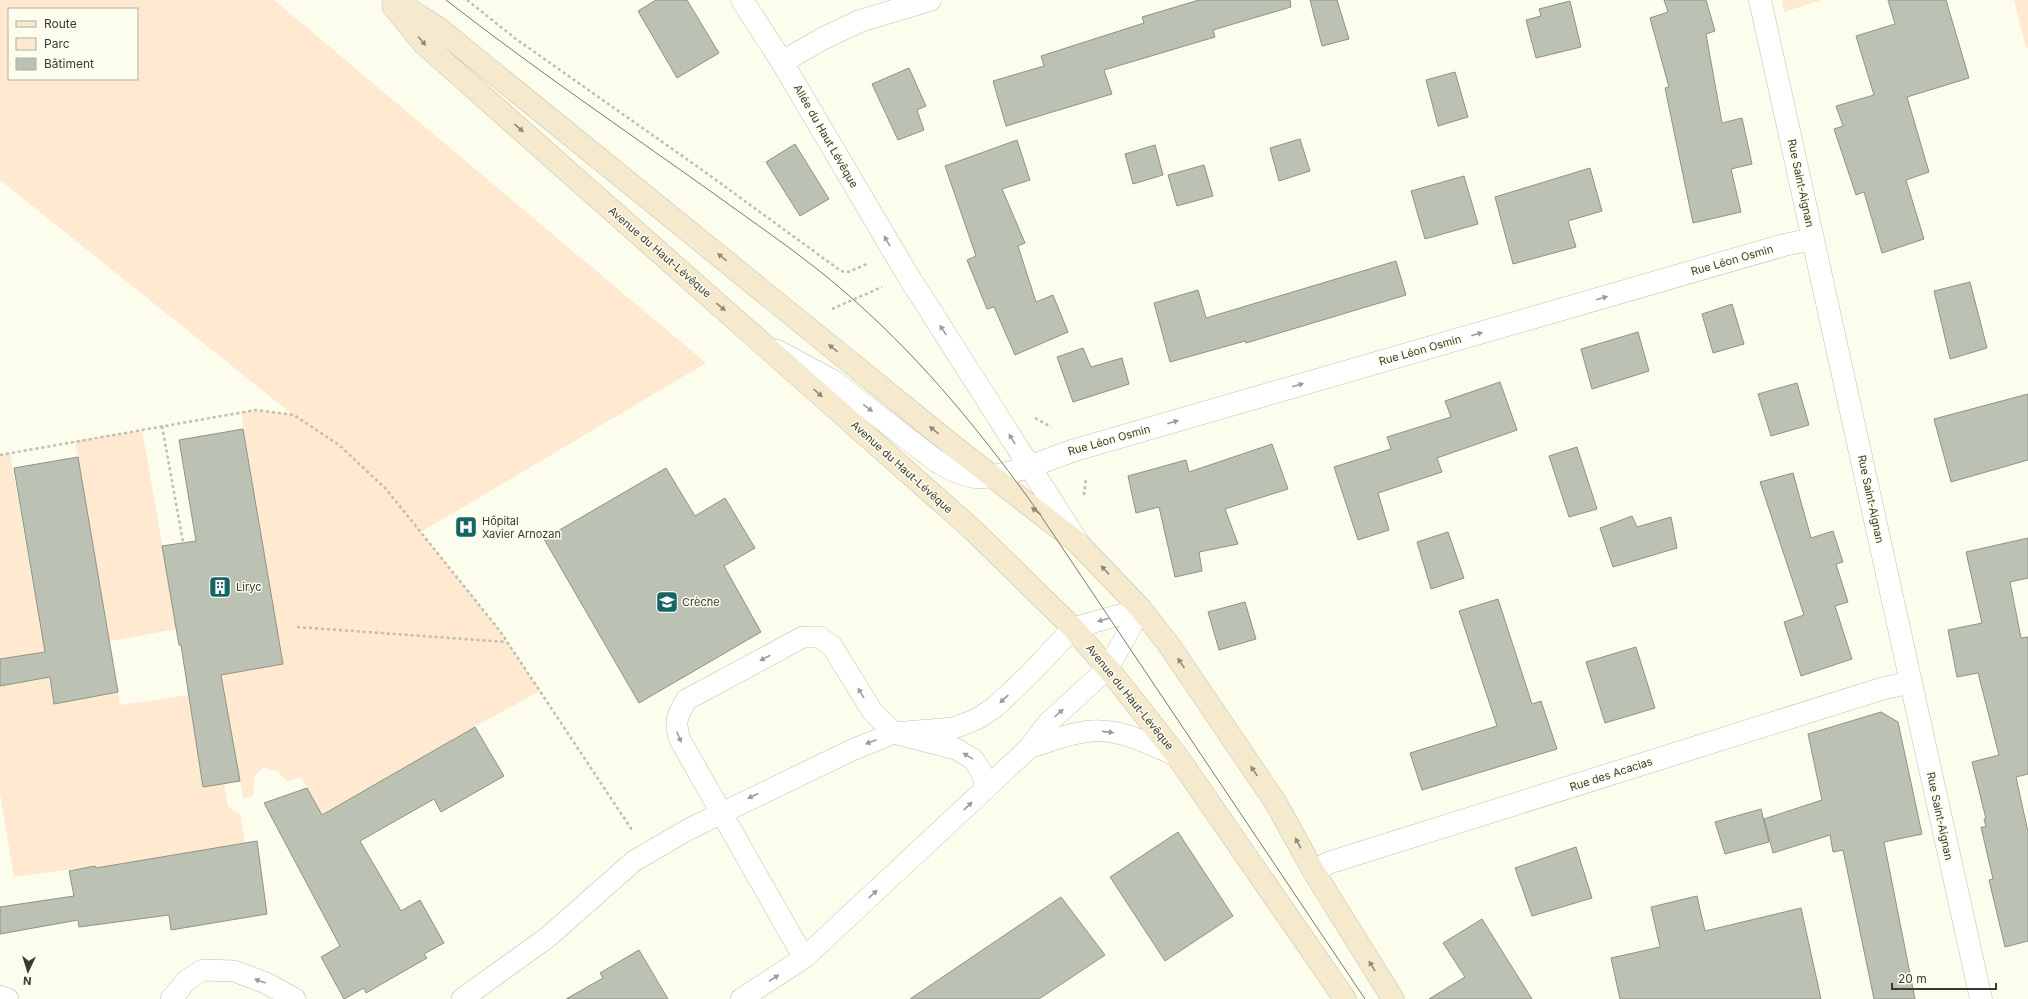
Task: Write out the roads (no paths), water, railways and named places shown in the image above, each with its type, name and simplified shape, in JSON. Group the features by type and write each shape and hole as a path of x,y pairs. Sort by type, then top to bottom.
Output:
{"main road":[{"name":"Avenue du Haut-Lévêque","path":"388,0 424,44 973,530 1026,580 1073,628 1108,668 1177,756 1346,999"},
{"path":"394,0 438,27 992,477 1078,543 1141,609 1172,650 1276,803 1314,872 1393,999"}],"street":[{"name":"Allée du Haut Lévêque","path":"742,0 782,62 892,250 1029,466"},
{"path":"782,62 824,38 860,21 930,0"},
{"name":"Rue Saint-Aignan","path":"1760,0 1980,999"},
{"name":"Rue Léon Osmin","path":"764,344 833,381 936,461 955,472 975,477 992,477 1090,446 1776,247 1813,239"},
{"path":"1029,466 1078,543"},
{"name":"Rue des Acacias","path":"1314,872 1328,863 1881,689 1911,682"}],"lane":[{"path":"462,999 548,937 634,861 689,829 722,811 852,750 894,734 954,728 977,719 995,707 1025,679 1073,628 1141,609"},
{"path":"741,999 804,958 1029,748 1049,722 1108,668 1141,609"},
{"path":"804,958 722,811 680,740 676,729 677,715 686,700 803,637 819,637 832,646 872,711 894,734 956,749 973,759 981,771 986,788"},
{"path":"1029,748 1062,737 1093,731 1137,738 1177,756"},
{"path":"171,999 187,980 203,970 234,971 266,982 295,999"},
{"path":"0,996 8,999"}],"tram line":[{"path":"446,0 545,74 803,258 855,301 930,375 997,456 1039,513 1365,999"}],"place":[{"name":"Hôpital Xavier Arnozan","path":"466,527"},
{"name":"Liryc","path":"220,587"},
{"name":"Crèche","path":"667,602"}]}
